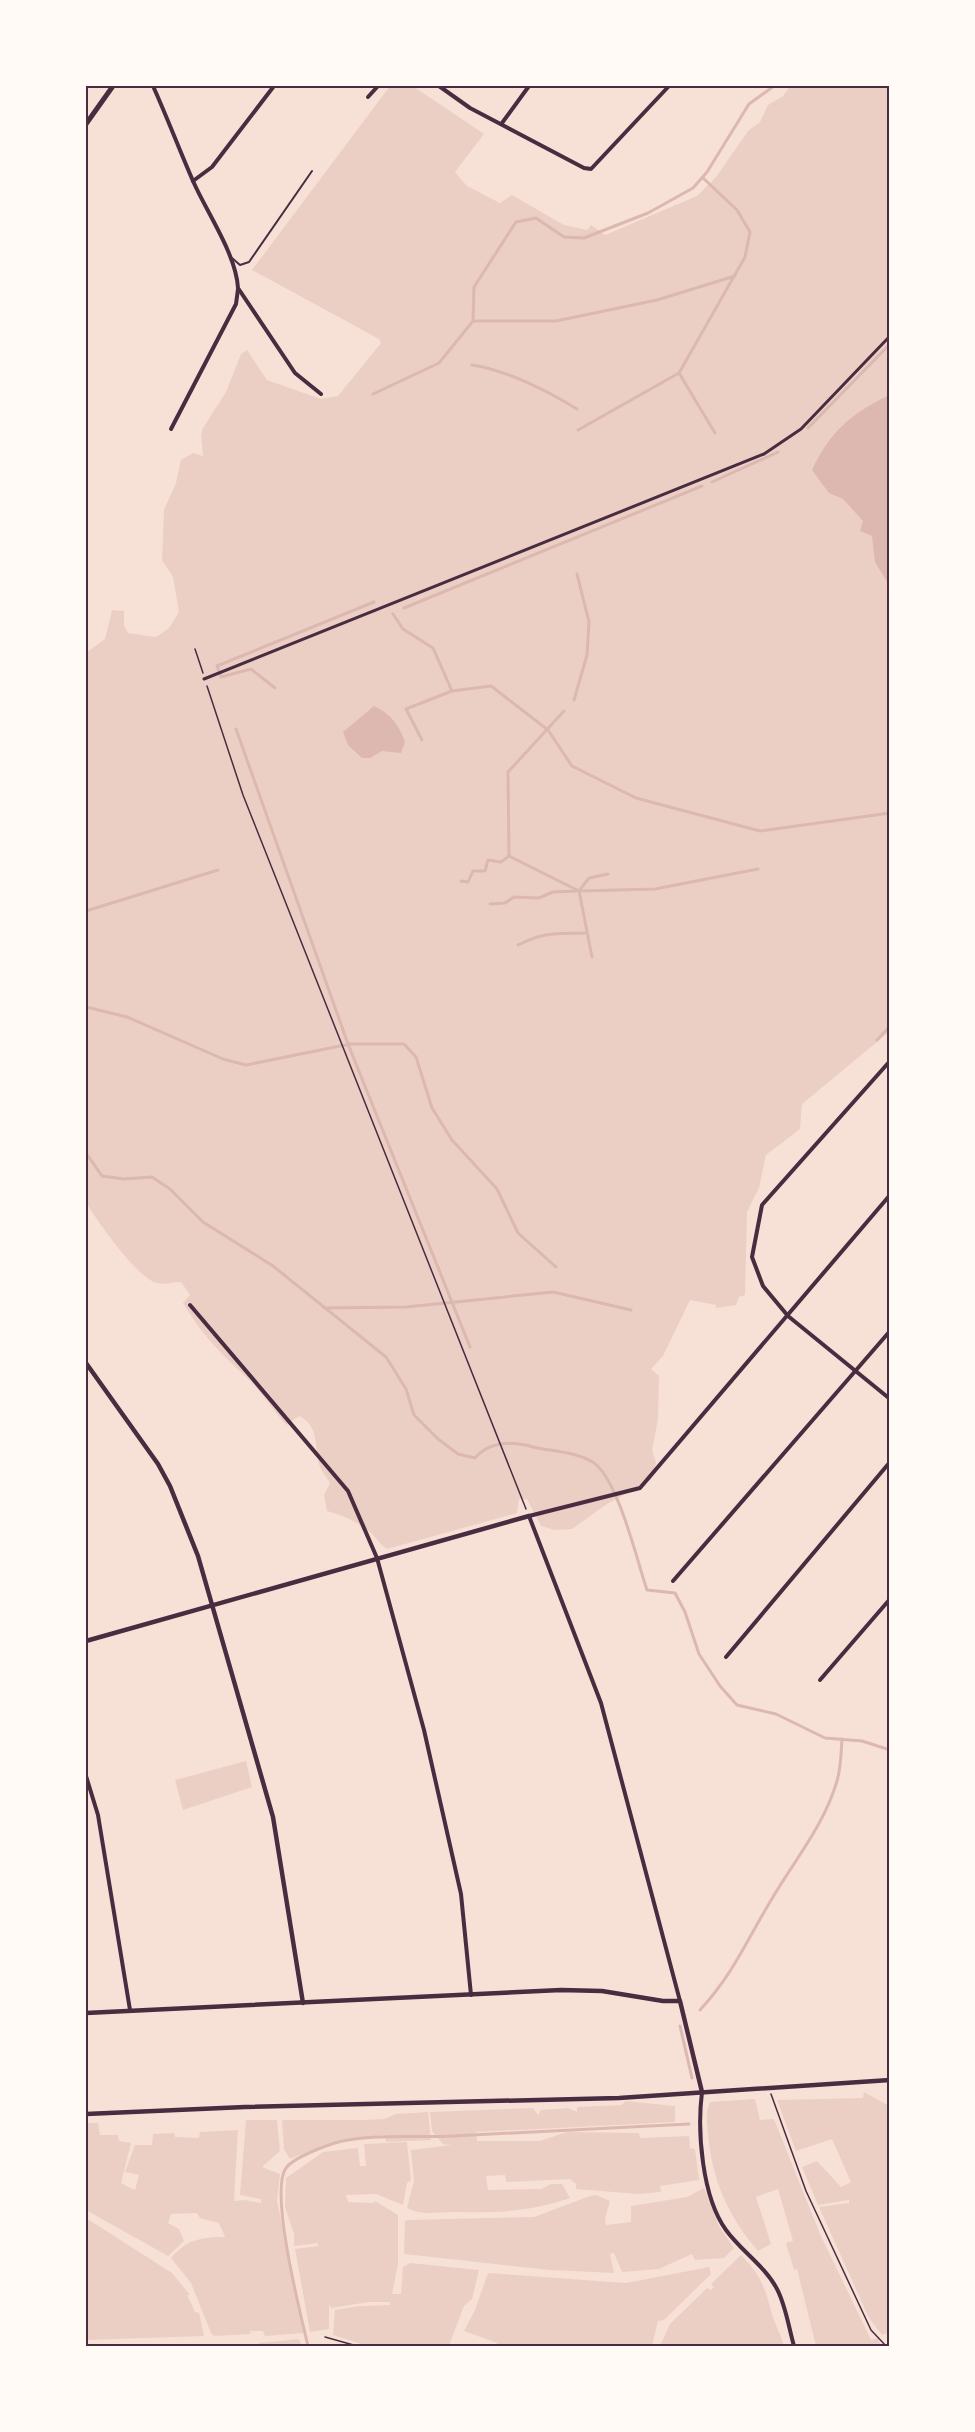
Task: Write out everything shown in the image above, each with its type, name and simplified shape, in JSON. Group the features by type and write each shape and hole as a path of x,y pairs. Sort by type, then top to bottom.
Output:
{"main road":[{"path":"86,124 113,86"}],"street":[{"path":"153,86 193,181 230,257 237,276 238,288 236,304 171,429"},
{"path":"193,181 212,167 274,86"},
{"path":"368,97 378,86"},
{"path":"439,86 470,108 584,168 591,169 669,86"},
{"path":"502,123 529,86"},
{"path":"238,288 295,373 321,394"},
{"path":"204,678 764,454 801,429 890,336"},
{"path":"890,1061 762,1205 752,1257 763,1286 788,1316 890,1399"},
{"path":"86,1641 529,1516 640,1488 890,1195"},
{"path":"190,1305 348,1491 377,1558 424,1730 461,1894 471,1995"},
{"path":"673,1581 890,1331"},
{"path":"86,1363 124,1414 170,1486 184,1518 214,1604 273,1817 303,2003"},
{"path":"726,1657 890,1462"},
{"path":"529,1516 601,1702 702,2092 704,2174 725,2229 777,2289 794,2346"},
{"path":"820,1680 890,1599"},
{"path":"86,1776 98,1815 130,2010"},
{"path":"86,2013 569,1990 680,2001"},
{"path":"86,2114 245,2107 619,2098 890,2080"}],"lane":[{"path":"230,257 240,265 249,262 312,171"}],"path":[{"path":"195,649 243,795 529,1516"},
{"path":"768,2088 806,2191 871,2330 886,2346"},
{"path":"325,2337 357,2346"}],"shaded area":[{"path":"390,86 413,86 484,134 455,172 467,186 500,203 512,195 564,225 587,230 591,225 605,235 697,196 716,177 748,131 760,122 768,105 783,96 790,86 889,86 889,1032 802,1104 800,1129 766,1155 759,1188 747,1212 745,1295 739,1297 736,1305 716,1308 716,1305 690,1300 663,1356 651,1369 659,1376 658,1419 652,1450 656,1463 651,1480 607,1504 572,1529 555,1530 541,1526 527,1499 519,1499 517,1513 387,1549 360,1525 327,1511 324,1495 330,1483 320,1467 311,1426 299,1416 286,1425 258,1389 220,1352 198,1326 183,1303 190,1295 181,1282 157,1283 139,1271 108,1234 86,1202 86,653 105,639 112,610 124,611 124,626 128,633 156,637 169,628 179,612 173,577 162,560 164,510 176,483 181,460 193,453 203,456 201,435 203,428 226,392 241,354 247,350 267,380 321,399 338,396 381,343 379,339 252,270"},
{"path":"889,395 889,585 875,562 872,536 860,531 863,521 843,499 829,493 812,470 827,444 843,425 863,409"},
{"path":"374,706 390,716 400,730 405,742 401,753 382,751 370,758 362,758 348,745 343,732"},
{"path":"246,1761 252,1787 183,1810 175,1780"},
{"path":"864,2092 889,2106 890,2332 882,2335 869,2318 819,2207 849,2203 849,2200 818,2205 802,2167 817,2161 841,2187 851,2182 832,2139 796,2151 777,2100 863,2098"},
{"path":"755,2099 760,2120 774,2119 820,2234 871,2340 878,2338 881,2346 816,2346 797,2269 794,2270 786,2243 793,2241 778,2189 756,2197 771,2244 758,2251 730,2211 713,2167 707,2110 710,2102"},
{"path":"626,2101 675,2106 675,2122 476,2132 477,2141 540,2141 567,2132 639,2133 640,2138 689,2136 690,2148 695,2149 699,2180 660,2186 661,2192 638,2194 576,2189 576,2184 570,2179 506,2182 505,2175 486,2176 488,2190 541,2189 551,2184 562,2184 570,2198 527,2209 499,2212 424,2213 407,2208 414,2181 411,2150 451,2145 443,2144 432,2131 430,2112 533,2108 538,2115 541,2110 568,2108 577,2112 577,2107 621,2105"},
{"path":"428,2112 431,2140 386,2142 385,2135 359,2138 326,2145 290,2159 284,2149 282,2120 384,2119 396,2114"},
{"path":"246,2120 277,2120 280,2151 262,2167 280,2174 277,2201 305,2333 265,2336 263,2331 250,2331 250,2334 214,2336 211,2333 191,2283 171,2258 195,2240 225,2237 219,2223 200,2218 197,2213 171,2214 168,2223 179,2229 184,2241 168,2256 86,2210 86,2123 98,2123 100,2135 118,2135 119,2141 131,2143 121,2183 135,2190 139,2175 125,2172 135,2145 152,2145 153,2134 174,2133 175,2137 199,2138 200,2132 238,2130 234,2201 245,2200 261,2203 261,2199 240,2195"},
{"path":"407,2142 411,2180 407,2183 403,2205 376,2194 346,2195 348,2202 374,2203 375,2201 398,2215 398,2264 392,2294 401,2294 403,2267 410,2263 479,2270 472,2299 464,2306 449,2346 368,2346 333,2335 335,2310 390,2305 390,2302 369,2302 331,2308 329,2304 329,2329 310,2332 295,2249 318,2246 318,2243 294,2246 294,2234 285,2207 286,2178 323,2152 358,2148 360,2166 366,2166 364,2144"},
{"path":"704,2188 719,2226 734,2248 724,2258 695,2260 692,2254 659,2269 622,2272 614,2253 610,2254 614,2273 549,2270 405,2254 404,2251 405,2221 408,2220 534,2217 596,2195 610,2201 605,2219 606,2225 631,2222 631,2206 687,2197"},
{"path":"86,2218 172,2273 190,2295 187,2295 195,2312 199,2313 204,2336 86,2340"},
{"path":"741,2255 761,2282 784,2346 660,2346 670,2324 707,2288 711,2290 714,2287 711,2284"},
{"path":"709,2267 711,2274 664,2320 658,2321 652,2346 497,2346 497,2343 464,2331 475,2310 488,2273 626,2283"},
{"path":"299,2339 302,2346 256,2346 259,2343"}],"waterway":[{"path":"373,394 439,363 473,321 474,287 516,222 536,218 564,237 584,238 648,213 693,188 707,172 749,104 774,86"},
{"path":"578,430 679,373 745,257 750,232 737,210 703,178"},
{"path":"473,321 556,321 657,300 735,276"},
{"path":"808,428 890,344"},
{"path":"472,365 499,371 526,382 577,409"},
{"path":"679,373 715,433"},
{"path":"712,482 778,452"},
{"path":"404,608 702,486"},
{"path":"574,700 587,655 589,622 577,574"},
{"path":"275,688 251,669 221,677 217,666 374,602"},
{"path":"393,614 403,629 433,648 452,691 491,686 548,730 572,766 636,798 760,831 890,813"},
{"path":"422,740 406,709 452,691"},
{"path":"564,711 508,772 509,856 579,891 655,889 758,869"},
{"path":"236,729 348,1044 470,1347"},
{"path":"461,881 468,882 473,871 485,871 488,860 501,862 509,856"},
{"path":"86,911 218,870"},
{"path":"592,957 579,891 589,878 608,874"},
{"path":"490,904 505,903 514,897 539,898 553,892 577,891"},
{"path":"518,945 544,935 587,933"},
{"path":"86,1007 127,1017 223,1059 246,1065 350,1044 404,1044 416,1057 432,1108 452,1140 497,1189 518,1233 556,1267"},
{"path":"877,1040 890,1026"},
{"path":"86,1153 102,1176 124,1179 152,1177 170,1189 203,1222 273,1266 386,1357 406,1389 414,1415 438,1439 458,1454 475,1458 487,1448 509,1443 570,1454 591,1461 600,1469 618,1500 647,1590 675,1593 685,1612 699,1654 720,1686 737,1705 776,1714 825,1738 862,1741 890,1750"},
{"path":"324,1308 406,1307 553,1292 631,1310"},
{"path":"700,2010 730,1971 824,1813 838,1776 842,1739"},
{"path":"680,2026 692,2078"},
{"path":"308,2346 293,2283 281,2201 282,2181 286,2168 291,2163 315,2150 361,2138 453,2136 689,2124"}]}
